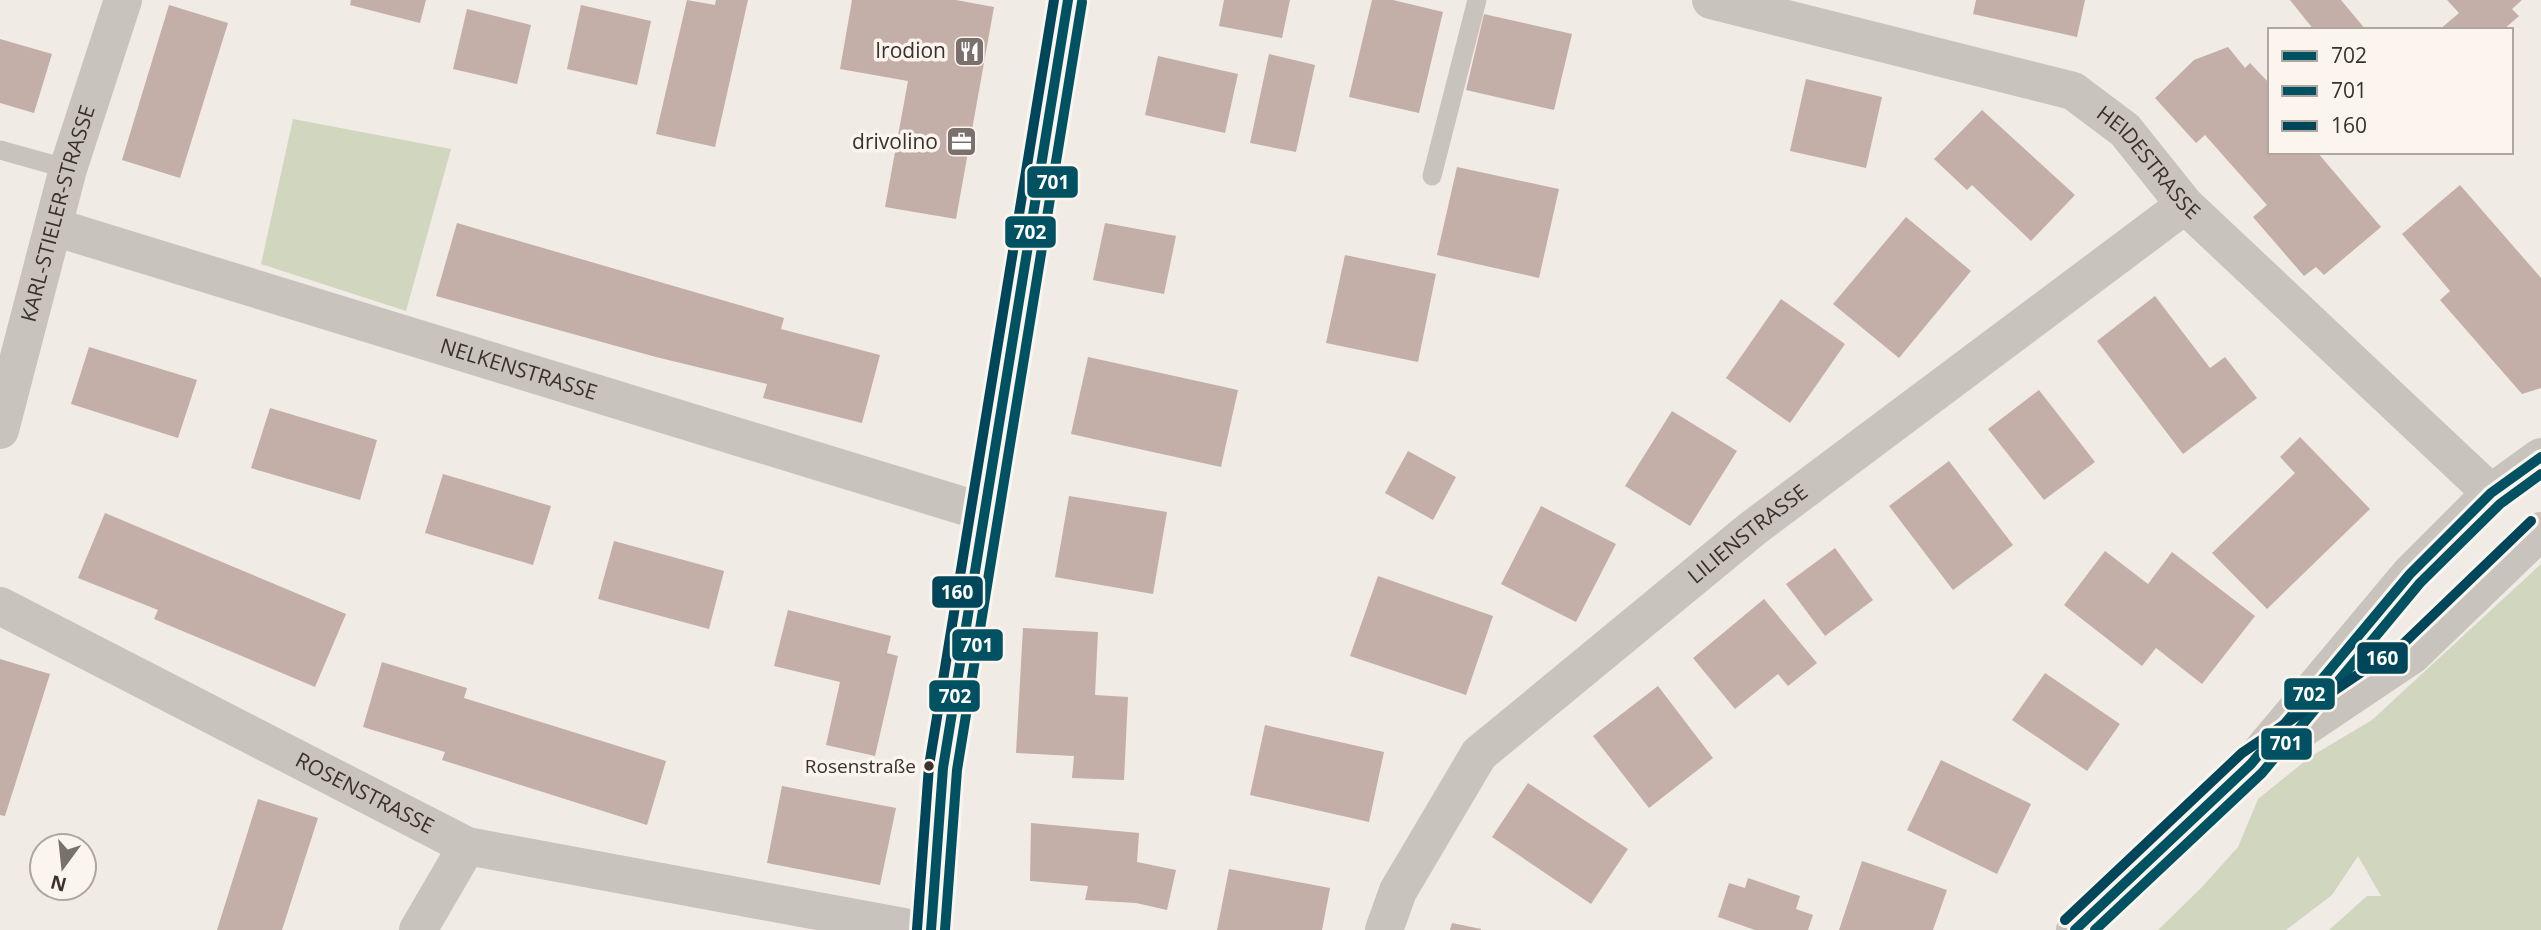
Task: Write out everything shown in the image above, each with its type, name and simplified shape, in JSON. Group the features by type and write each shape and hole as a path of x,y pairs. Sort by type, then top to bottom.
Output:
{"street":[{"name":"KARL-STIELER-STRASSE","path":"0,430 68,169 123,0"},
{"path":"931,930 943,768 1068,0"},
{"name":"HEIDESTRASSE","path":"1711,0 2073,92 2125,130 2185,205 2491,494"},
{"name":"LILIENSTRASSE","path":"1384,930 1398,891 1479,754 1752,529 2185,205"},
{"name":"NELKENSTRASSE","path":"54,228 983,512"},
{"path":"2074,930 2251,764 2410,574 2491,494 2541,457"},
{"path":"2251,764 2412,655 2541,531"},
{"name":"ROSENSTRASSE","path":"0,606 467,846 920,930"},
{"path":"418,930 467,846"}],"lane":[{"path":"1432,176 1477,0"},
{"path":"0,150 68,169"}],"green space":[{"path":"293,119 451,149 406,311 261,264"},
{"path":"2541,564 2541,930 2329,930 2367,896 2381,896 2358,856 2332,895 2286,930 2158,930 2238,847 2258,799 2310,757 2372,720"}],"building":[{"path":"351,0 426,0 420,23 350,5"},
{"path":"687,0 715,5 716,0 748,0 715,147 656,134"},
{"path":"852,0 956,0 994,7 956,219 885,207 908,81 840,69"},
{"path":"1224,0 1290,0 1282,38 1219,26"},
{"path":"1372,0 1393,0 1443,12 1419,113 1349,97"},
{"path":"1976,0 2085,0 2077,37 1973,14"},
{"path":"2290,0 2341,0 2364,28 2312,28"},
{"path":"2447,0 2522,0 2512,9 2519,16 2505,28 2441,28 2459,13"},
{"path":"169,5 228,23 180,178 122,160"},
{"path":"581,5 651,21 637,85 567,69"},
{"path":"467,9 531,25 517,84 453,69"},
{"path":"1484,14 1572,34 1554,110 1466,90"},
{"path":"0,39 52,54 34,113 0,103"},
{"path":"2228,47 2245,68 2250,63 2268,82 2268,154 2319,154 2381,227 2324,275 2316,267 2304,276 2253,217 2267,205 2205,135 2196,143 2155,98 2194,60"},
{"path":"1269,54 1315,65 1296,152 1250,143"},
{"path":"1158,56 1238,74 1225,133 1145,115"},
{"path":"1806,79 1882,97 1866,168 1790,151"},
{"path":"1982,110 2075,195 2031,241 1972,185 1967,190 1934,159"},
{"path":"1457,167 1559,189 1539,278 1437,255"},
{"path":"2460,185 2541,278 2541,388 2522,394 2440,300 2450,291 2402,234"},
{"path":"1906,217 1971,271 1899,358 1833,304"},
{"path":"457,223 784,318 781,329 880,355 862,423 763,398 767,384 656,357 436,296"},
{"path":"1105,223 1176,236 1164,294 1093,280"},
{"path":"1345,255 1436,274 1418,362 1326,343"},
{"path":"2155,296 2210,368 2225,357 2257,398 2183,454 2097,341"},
{"path":"1781,299 1845,344 1790,423 1726,378"},
{"path":"89,347 197,380 178,438 71,404"},
{"path":"1088,357 1238,390 1221,467 1071,434"},
{"path":"2039,390 2095,462 2044,500 1988,429"},
{"path":"270,408 377,440 360,500 251,468"},
{"path":"1672,411 1737,451 1690,526 1625,486"},
{"path":"2300,437 2370,509 2267,609 2212,553 2295,473 2280,457"},
{"path":"1408,451 1456,477 1433,520 1385,493"},
{"path":"1949,461 2013,545 1953,590 1889,506"},
{"path":"443,474 551,506 533,565 425,533"},
{"path":"1069,496 1167,512 1153,594 1055,577"},
{"path":"1541,506 1616,544 1576,622 1501,584"},
{"path":"105,513 346,614 315,687 154,619 158,610 78,578"},
{"path":"614,541 724,571 709,629 598,599"},
{"path":"1835,548 1873,600 1825,636 1786,584"},
{"path":"2105,551 2148,584 2172,552 2255,616 2202,684 2156,648 2142,666 2064,605"},
{"path":"1378,576 1493,616 1466,695 1350,656"},
{"path":"1764,599 1817,663 1788,686 1778,674 1735,709 1693,658"},
{"path":"788,610 891,636 887,653 898,656 875,756 826,745 840,682 774,666"},
{"path":"1023,628 1098,632 1095,695 1128,697 1124,780 1072,778 1074,756 1016,753"},
{"path":"0,659 50,674 5,816 0,815"},
{"path":"382,662 467,688 464,698 666,761 647,825 442,760 445,752 363,727"},
{"path":"2045,673 2120,724 2087,771 2012,720"},
{"path":"1658,686 1713,758 1649,808 1593,736"},
{"path":"1265,725 1384,752 1369,822 1250,795"},
{"path":"1941,760 2031,804 1997,874 1907,830"},
{"path":"1528,783 1628,849 1591,904 1492,837"},
{"path":"782,786 896,808 880,885 767,863"},
{"path":"258,799 318,818 282,930 217,930"},
{"path":"1031,823 1139,833 1137,862 1176,870 1167,910 1136,903 1085,900 1088,886 1030,881"},
{"path":"1862,861 1947,890 1933,930 1839,930"},
{"path":"1229,869 1330,888 1322,930 1217,930"},
{"path":"1748,878 1800,896 1796,909 1813,915 1808,930 1755,930 1718,917 1729,883 1745,888"},
{"path":"1452,923 1481,929 1481,930 1450,930"}],"transit line":[{"name":"160","path":"917,929 929,766 1054,0"},
{"name":"702","path":"931,930 943,768 1068,0"},
{"name":"701","path":"945,930 957,770 1082,2"},
{"name":"702","path":"2075,930 2251,764 2410,574 2491,493 2541,457"},
{"name":"701","path":"2095,930 2262,773 2420,583 2500,504 2541,474"},
{"name":"160","path":"2065,920 2242,753 2403,644 2531,521"}],"place":[{"name":"Irodion","path":"969,51"},
{"name":"drivolino","path":"961,142"},
{"name":"Rosenstraße","path":"929,766"}]}
